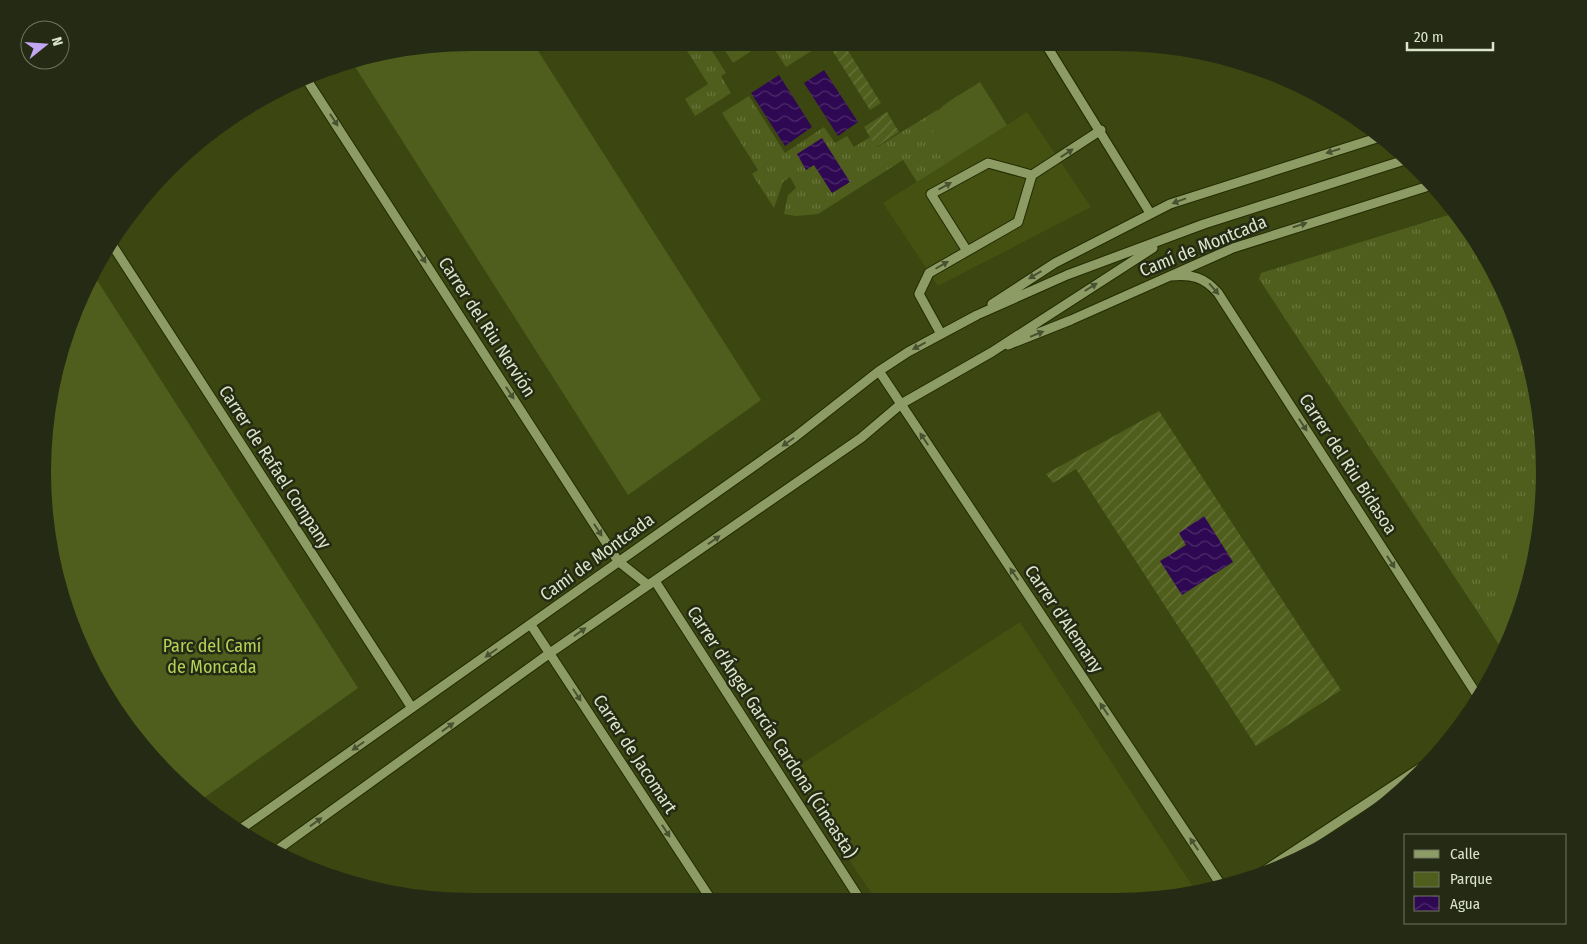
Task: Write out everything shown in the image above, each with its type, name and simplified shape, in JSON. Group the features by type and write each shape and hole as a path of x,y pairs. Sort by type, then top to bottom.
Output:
{"street":[{"path":"1050,51 1101,130 1150,213"},
{"name":"Carrer del Riu Nervión","path":"309,84 618,561 651,583"},
{"path":"941,334 920,294 929,273 1018,222 1032,175 1101,130"},
{"name":"Camí de Montcada","path":"977,315 1055,263 1150,213 1191,196 1372,139"},
{"name":"Camí de Montcada","path":"245,826 795,437 879,371 941,334 977,315 1067,275 1233,213 1399,162"},
{"path":"967,251 931,194 988,163 1032,175"},
{"name":"Camí de Montcada","path":"992,352 1259,238 1424,187"},
{"name":"Camí de Montcada","path":"281,846 550,653 861,438 901,404 992,352 1168,238"},
{"name":"Carrer de Rafael Company","path":"115,250 412,708"},
{"name":"Carrer del Riu Bidasoa","path":"1171,276 1190,274 1202,278 1218,293 1474,690"},
{"name":"Carrer d'Alemany","path":"879,371 1217,880"},
{"name":"Carrer d'Ángel García Cardona (Cineasta)","path":"651,583 856,893"},
{"name":"Carrer de Jacomart","path":"531,624 707,893"},
{"path":"1288,855 1399,782"}],"shaded area":[{"path":"1027,112 1091,207 938,286 883,203"},
{"path":"1020,622 1192,886 1143,892 1115,893 871,893 792,770"}],"green space":[{"path":"538,51 761,400 628,495 356,68 390,59 444,52"},
{"path":"687,51 712,51 726,73 721,76 731,93 695,116 685,99 708,84"},
{"path":"725,51 752,51 733,63"},
{"path":"775,51 811,51 786,67"},
{"path":"833,51 848,51 881,103 870,110"},
{"path":"980,82 1007,125 947,163 933,132 933,122 936,113 953,98"},
{"path":"749,96 785,153 824,127 835,143 847,136 854,147 870,137 877,147 939,109 933,123 933,130 947,163 917,182 903,160 818,214 796,216 784,214 788,195 796,188 790,177 783,182 774,208 752,174 758,170 722,113","holes":["814,165 850,182 832,193"]},
{"path":"887,112 899,132 876,147 864,127"},
{"path":"1448,215 1465,238 1492,286 1504,311 1513,337 1528,390 1535,444 1535,500 1532,529 1498,589 1491,610 1500,640 1499,644 1259,279 1261,273"},
{"name":"Parc del Camí de Moncada","path":"98,281 358,688 205,797 174,770 122,706 95,658 83,633 74,607 59,554 52,500 52,444 59,390 83,311"},
{"path":"1159,411 1341,690 1256,746 1076,469 1053,483 1046,474"},
{"path":"1535,496 1528,554 1513,607 1499,644 1486,624 1516,533"}],"water":[{"path":"824,70 858,122 838,136 804,83"},
{"path":"779,75 812,127 785,146 751,93"},
{"path":"822,138 850,182 832,193 814,165 806,170 797,154"},
{"path":"1204,516 1233,562 1182,595 1160,561 1186,545 1179,533"}]}
